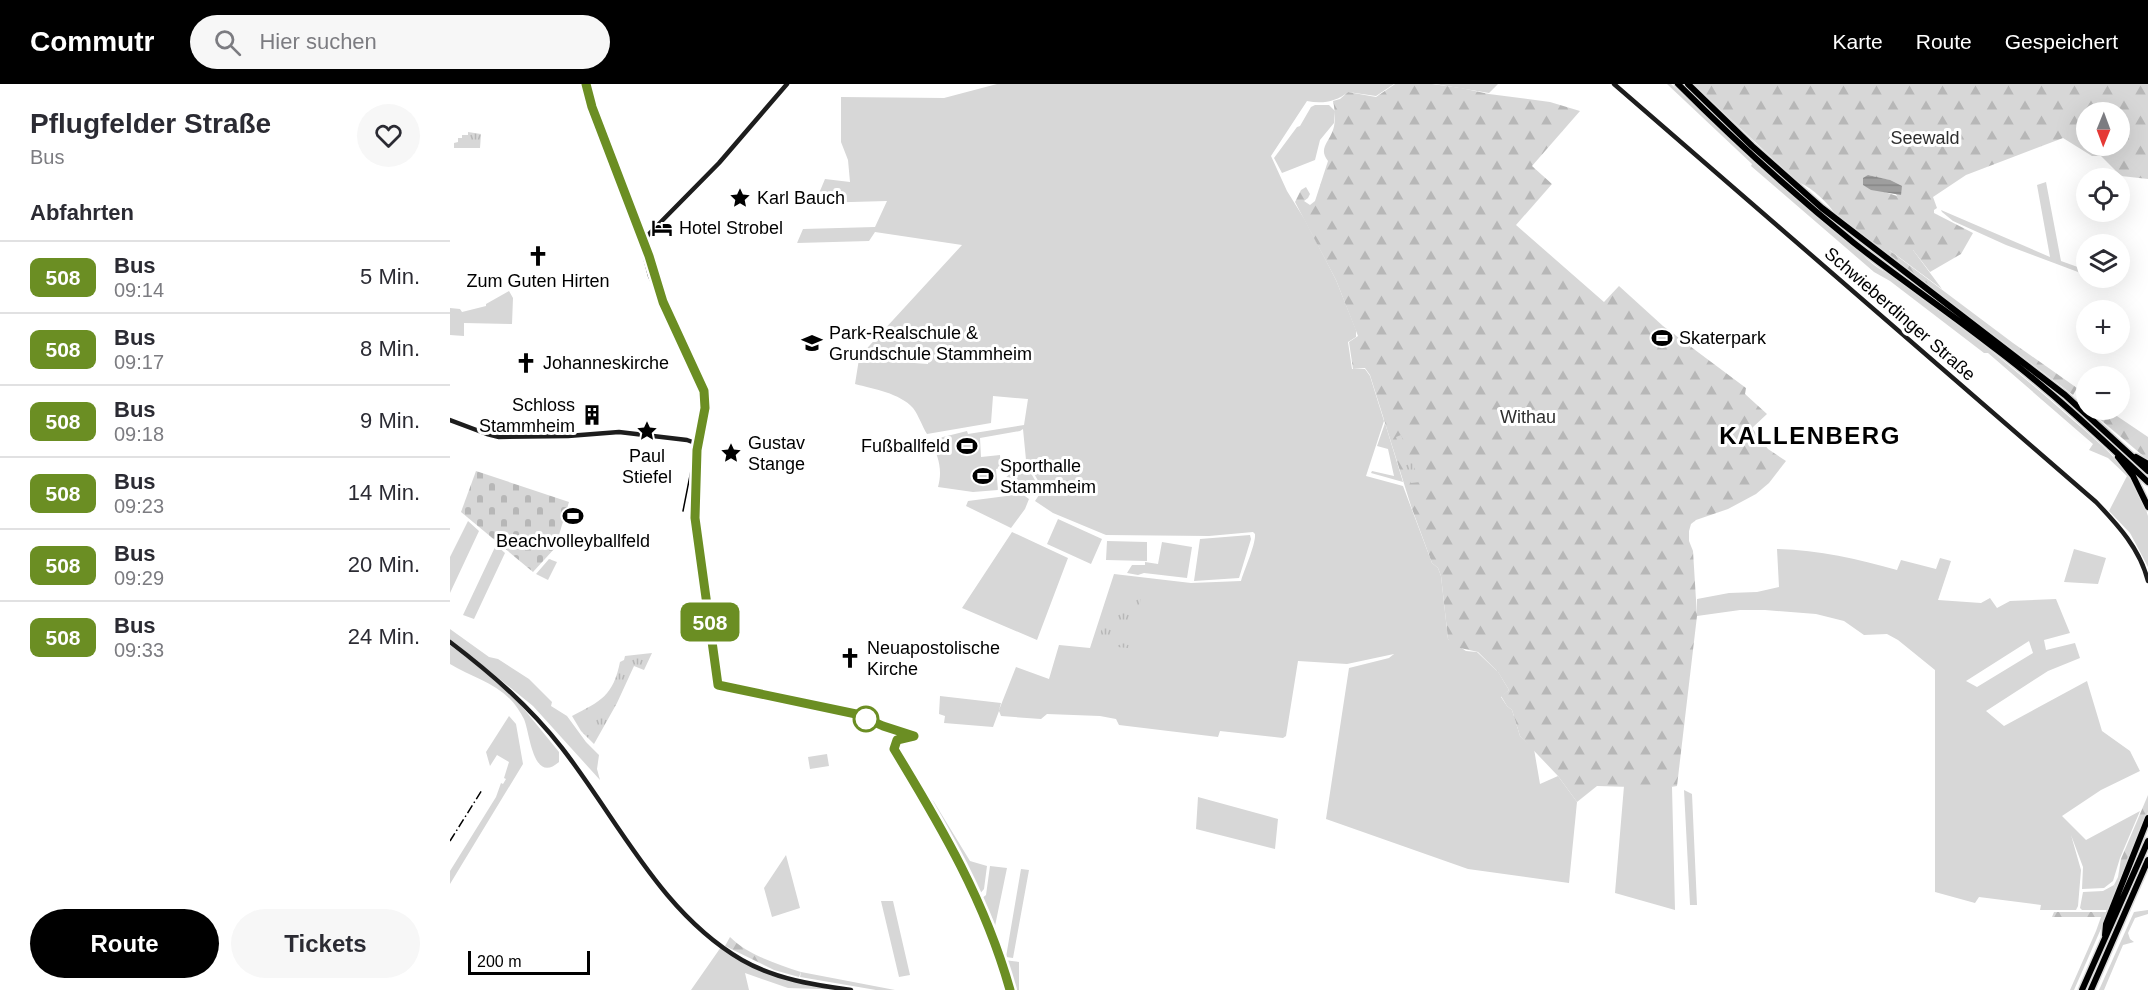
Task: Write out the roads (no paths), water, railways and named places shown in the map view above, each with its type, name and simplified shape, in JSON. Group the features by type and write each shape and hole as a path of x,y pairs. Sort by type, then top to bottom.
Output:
{"highway":[{"path":"1678,84 1747,151 1811,208 1872,257 1999,351 2113,448 2148,482"},
{"path":"1688,84 1822,208 2065,395 2148,471"},
{"path":"2113,448 2133,476 2148,507"},
{"path":"2128,453 2148,464"},
{"path":"2082,990 2105,939 2148,818"},
{"path":"2116,906 2148,841"},
{"path":"2091,990 2148,860"},
{"path":"2138,883 2148,870"}],"street":[{"path":"450,420 499,437 568,436 619,432 698,444 705,408 704,391 650,276 640,235 586,84"},
{"path":"643,244 648,235 719,163 787,84"},
{"name":"Schwieberdinger Straße","path":"1614,84 2096,502 2131,542 2143,565 2148,581"},
{"path":"640,235 648,235"},
{"path":"450,642 488,670 534,714 573,762 673,903 705,936 743,961 768,972 798,981 851,990"}],"tram line":[{"path":"585,84 634,220 650,276 703,393 702,415 683,511"}],"railway":[{"path":"450,841 482,790"}],"place":[{"name":"Karl Bauch","path":"740,198"},
{"name":"Hotel Strobel","path":"662,228"},
{"name":"Zum Guten Hirten","path":"538,256"},
{"name":"Skaterpark","path":"1662,338"},
{"name":"Park-Realschule & Grundschule Stammheim","path":"812,343"},
{"name":"Johanneskirche","path":"526,363"},
{"name":"Schloss Stammheim","path":"592,415"},
{"name":"Paul Stiefel","path":"647,431"},
{"name":"Fußballfeld","path":"967,446"},
{"name":"Gustav Stange","path":"731,453"},
{"name":"Sporthalle Stammheim","path":"983,476"},
{"name":"Beachvolleyballfeld","path":"573,516"},
{"name":"Neuapostolische Kirche","path":"850,658"}],"district":[{"name":"KALLENBERG","path":"1810,435"}],"park label":[{"name":"Seewald","path":"1925,138"},
{"name":"Withau","path":"1528,417"}]}
